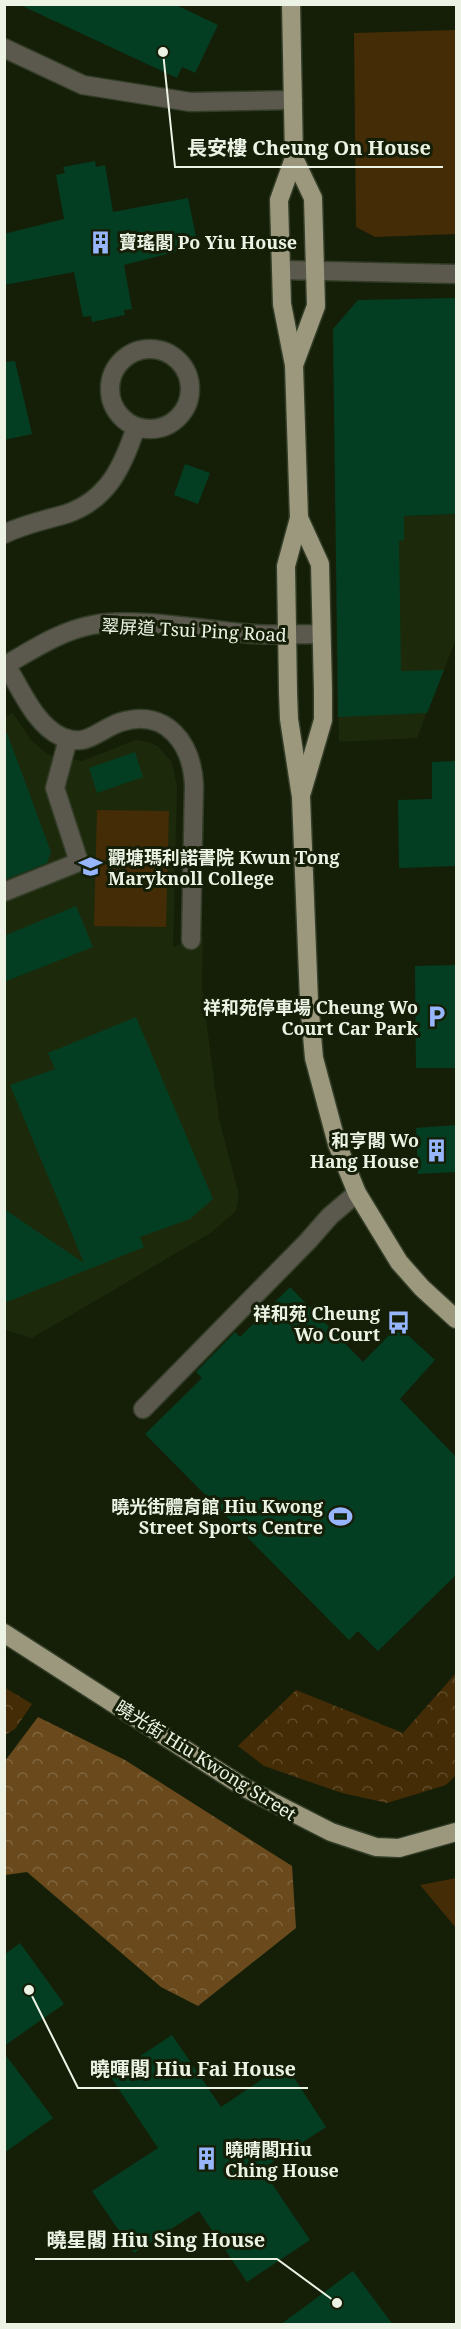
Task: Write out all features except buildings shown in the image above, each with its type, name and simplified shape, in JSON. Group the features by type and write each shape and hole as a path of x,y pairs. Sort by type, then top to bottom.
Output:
{"main road":[{"path":"291,4 294,158 279,200 282,304 294,365 299,518 286,566 287,634 289,718 301,796 309,1001 315,1058 337,1144 357,1193 399,1262 422,1288 456,1319"},
{"path":"294,158 313,198 316,270 316,306 294,365"},
{"path":"299,518 320,564 323,720 301,796"},
{"name":"曉光街 Hiu Kwong Street","path":"4,1633 245,1788 331,1832 376,1847 399,1848 456,1832"}],"street":[{"path":"4,48 83,85 190,102 293,100"},
{"path":"281,270 456,274"},
{"path":"152,348 166,352 178,359 186,371 190,384 190,398 184,411 175,421 162,428 148,430 136,427 116,412 109,389 111,376 126,356 139,350 152,348"},
{"path":"4,534 37,521 66,514 95,500 116,476 126,457 136,427"},
{"name":"翠屏道 Tsui Ping Road","path":"5,666 39,645 65,633 91,625 108,623 170,626 247,634 321,634"},
{"path":"5,666 44,723 60,736 83,741 123,722 145,719 167,727 182,742 193,771 191,940"},
{"path":"4,892 79,861 55,788 68,739"},
{"path":"142,1408 330,1216 357,1193"}],"shaded area":[{"path":"456,514 456,639 417,738 339,742 336,519"},
{"path":"13,713 31,740 47,754 82,761 135,740 158,746 172,763 177,786 173,947 203,936 202,987 219,1119 239,1195 236,1211 212,1232 32,1338 5,1330 4,717"}],"green space":[{"path":"456,30 456,234 375,237 356,227 354,33"},
{"path":"97,810 169,811 166,927 94,926"},
{"path":"456,1673 456,1775 446,1785 387,1803 342,1793 264,1766 238,1746 296,1690 403,1733"},
{"path":"4,1687 32,1704 15,1729 5,1735"},
{"path":"38,1717 125,1760 292,1866 296,1928 198,2006 161,1987 27,1872 5,1875 5,1761"},
{"path":"456,1878 456,1928 420,1885"}],"place":[{"name":"長安樓 Cheung On House","path":"163,52"},
{"name":"寶瑤閣 Po Yiu House","path":"101,242"},
{"name":"觀塘瑪利諾書院 Kwun Tong Maryknoll College","path":"90,867"},
{"name":"祥和苑停車場 Cheung Wo Court Car Park","path":"436,1017"},
{"name":"和亨閣 Wo Hang House","path":"437,1150"},
{"name":"祥和苑 Cheung Wo Court","path":"398,1323"},
{"name":"曉光街體育館 Hiu Kwong Street Sports Centre","path":"341,1516"},
{"name":"曉暉閣 Hiu Fai House","path":"29,1990"},
{"name":"曉晴閣Hiu Ching House","path":"207,2159"},
{"name":"曉星閣 Hiu Sing House","path":"337,2303"}]}
